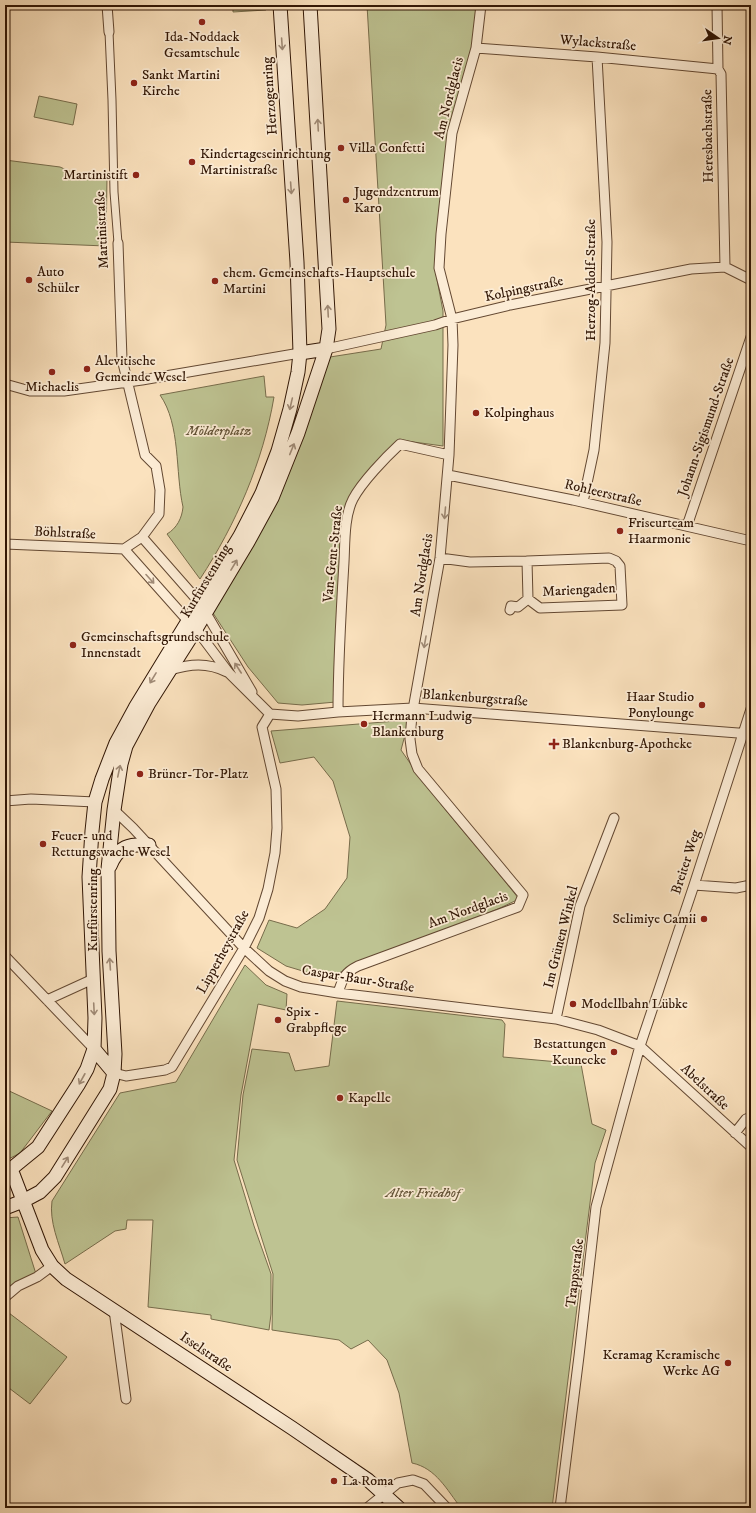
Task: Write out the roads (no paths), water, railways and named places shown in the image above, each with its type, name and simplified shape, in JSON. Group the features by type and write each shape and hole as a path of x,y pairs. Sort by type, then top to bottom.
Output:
{"main road":[{"name":"Herzogenring","path":"280,5 297,262 300,353"},
{"path":"300,353 326,350 329,329 310,5"},
{"name":"Kurfürstenring","path":"202,607 248,542 272,498 298,433 326,350"},
{"name":"Kurfürstenring","path":"5,1208 24,1201 40,1192 55,1177 110,1089 114,1073 115,1054 109,951 108,869 118,778 126,746 149,703 170,670 192,625 262,493 278,451 290,409 298,372 300,353"},
{"name":"Kurfürstenring","path":"8,1170 38,1147 84,1075 94,1048 95,1036 89,877 96,802 102,779 116,743 135,708 192,625"},
{"path":"96,802 114,810"},
{"path":"108,869 112,859 123,848 133,844 149,845"},
{"path":"94,1048 114,1073"},
{"name":"Isselstraße","path":"8,1170 24,1201 42,1250 52,1266 66,1279 368,1480 399,1508"}],"street":[{"name":"Martinistraße","path":"108,5 114,192 118,243 122,358 127,381"},
{"name":"Am Nordglacis","path":"338,994 343,978 349,971 358,966 518,907 523,895 418,769 412,754 410,739 414,704 440,558 448,475 453,345 452,319 439,268 441,234 452,133 476,48 481,5"},
{"name":"Heresbachstraße","path":"717,5 718,69 721,74 725,267"},
{"name":"Wylackstraße","path":"476,48 597,57 718,69"},
{"name":"Herzog-Adolf-Straße","path":"583,502 594,450 605,343 607,242 597,57"},
{"name":"Kolpingstraße","path":"326,350 435,325 452,319 510,305 691,269 725,267 751,280"},
{"name":"Johann-Sigismund-Straße","path":"687,526 751,338"},
{"path":"5,384 30,391 64,391 142,380 300,353"},
{"path":"127,381 145,455 156,466 160,490 160,514 142,537 124,549 192,625 228,673 270,714"},
{"name":"Van-Gent-Straße","path":"338,712 339,650 344,553 348,511 353,499 371,475 400,444 449,455"},
{"name":"Rohleerstraße","path":"448,475 583,502 751,541"},
{"path":"142,537 202,607 257,702"},
{"name":"Böhlstraße","path":"5,544 124,549"},
{"name":"Mariengaden","path":"440,558 470,562 609,558 616,561 620,566 622,605 540,608 528,600"},
{"name":"Mariengaden","path":"527,561 528,600"},
{"name":"Mariengaden","path":"510,610 511,606 518,607 528,600"},
{"path":"170,670 189,665 206,664 217,667 228,673"},
{"name":"Blankenburgstraße","path":"270,714 298,716 414,704 747,733"},
{"name":"Breiter Weg","path":"640,1046 747,733 751,709"},
{"name":"Lipperheystraße","path":"114,1073 126,1076 165,1070 172,1067 244,948 259,918 268,888 275,853 277,828 276,789 262,727 270,714"},
{"path":"5,801 31,799 96,802"},
{"name":"Caspar-Baur-Straße","path":"114,810 149,845 244,948 269,971 285,981 305,988 338,994 556,1019 598,1030 640,1046"},
{"name":"Im Grünen Winkel","path":"556,1019 580,906 614,818"},
{"path":"694,885 736,888 751,885"},
{"path":"5,956 94,1048"},
{"path":"47,1000 93,979"},
{"name":"Abelstraße","path":"640,1046 751,1148"},
{"name":"Trappstraße","path":"560,1508 596,1207 640,1046"},
{"path":"735,1133 746,1119 751,1117"},
{"path":"5,1297 18,1286 37,1277 52,1266"},
{"path":"114,1310 126,1399"},
{"path":"367,1508 398,1483 413,1480 424,1484 447,1508"}],"place":[{"name":"Ida-Noddack Gesamtschule","path":"202,22"},
{"name":"Sankt Martini Kirche","path":"134,83"},
{"name":"Villa Confetti","path":"341,148"},
{"name":"Kindertageseinrichtung Martinistraße","path":"192,162"},
{"name":"Martinistift","path":"136,175"},
{"name":"Jugendzentrum Karo","path":"346,200"},
{"name":"Auto Schüler","path":"29,280"},
{"name":"ehem. Gemeinschafts-Hauptschule Martini","path":"215,281"},
{"name":"Alevitische Gemeinde Wesel","path":"87,369"},
{"name":"Michaelis","path":"52,372"},
{"name":"Kolpinghaus","path":"476,413"},
{"name":"Friseurteam Haarmonie","path":"620,531"},
{"name":"Gemeinschaftsgrundschule Innenstadt","path":"73,645"},
{"name":"Haar Studio Ponylounge","path":"702,705"},
{"name":"Hermann Ludwig Blankenburg","path":"364,724"},
{"name":"Blankenburg-Apotheke","path":"554,744"},
{"name":"Brüner-Tor-Platz","path":"140,774"},
{"name":"Feuer- und Rettungswache Wesel","path":"43,844"},
{"name":"Selimiye Camii","path":"704,919"},
{"name":"Modellbahn Lübke","path":"573,1004"},
{"name":"Spix - Grabpflege","path":"278,1020"},
{"name":"Bestattungen Keunecke","path":"614,1052"},
{"name":"Kapelle","path":"340,1098"},
{"name":"Keramag Keramische Werke AG","path":"728,1363"},
{"name":"La Roma","path":"334,1481"}],"park label":[{"name":"Mölderplatz","path":"219,431"},
{"name":"Alter Friedhof","path":"423,1193"}]}
